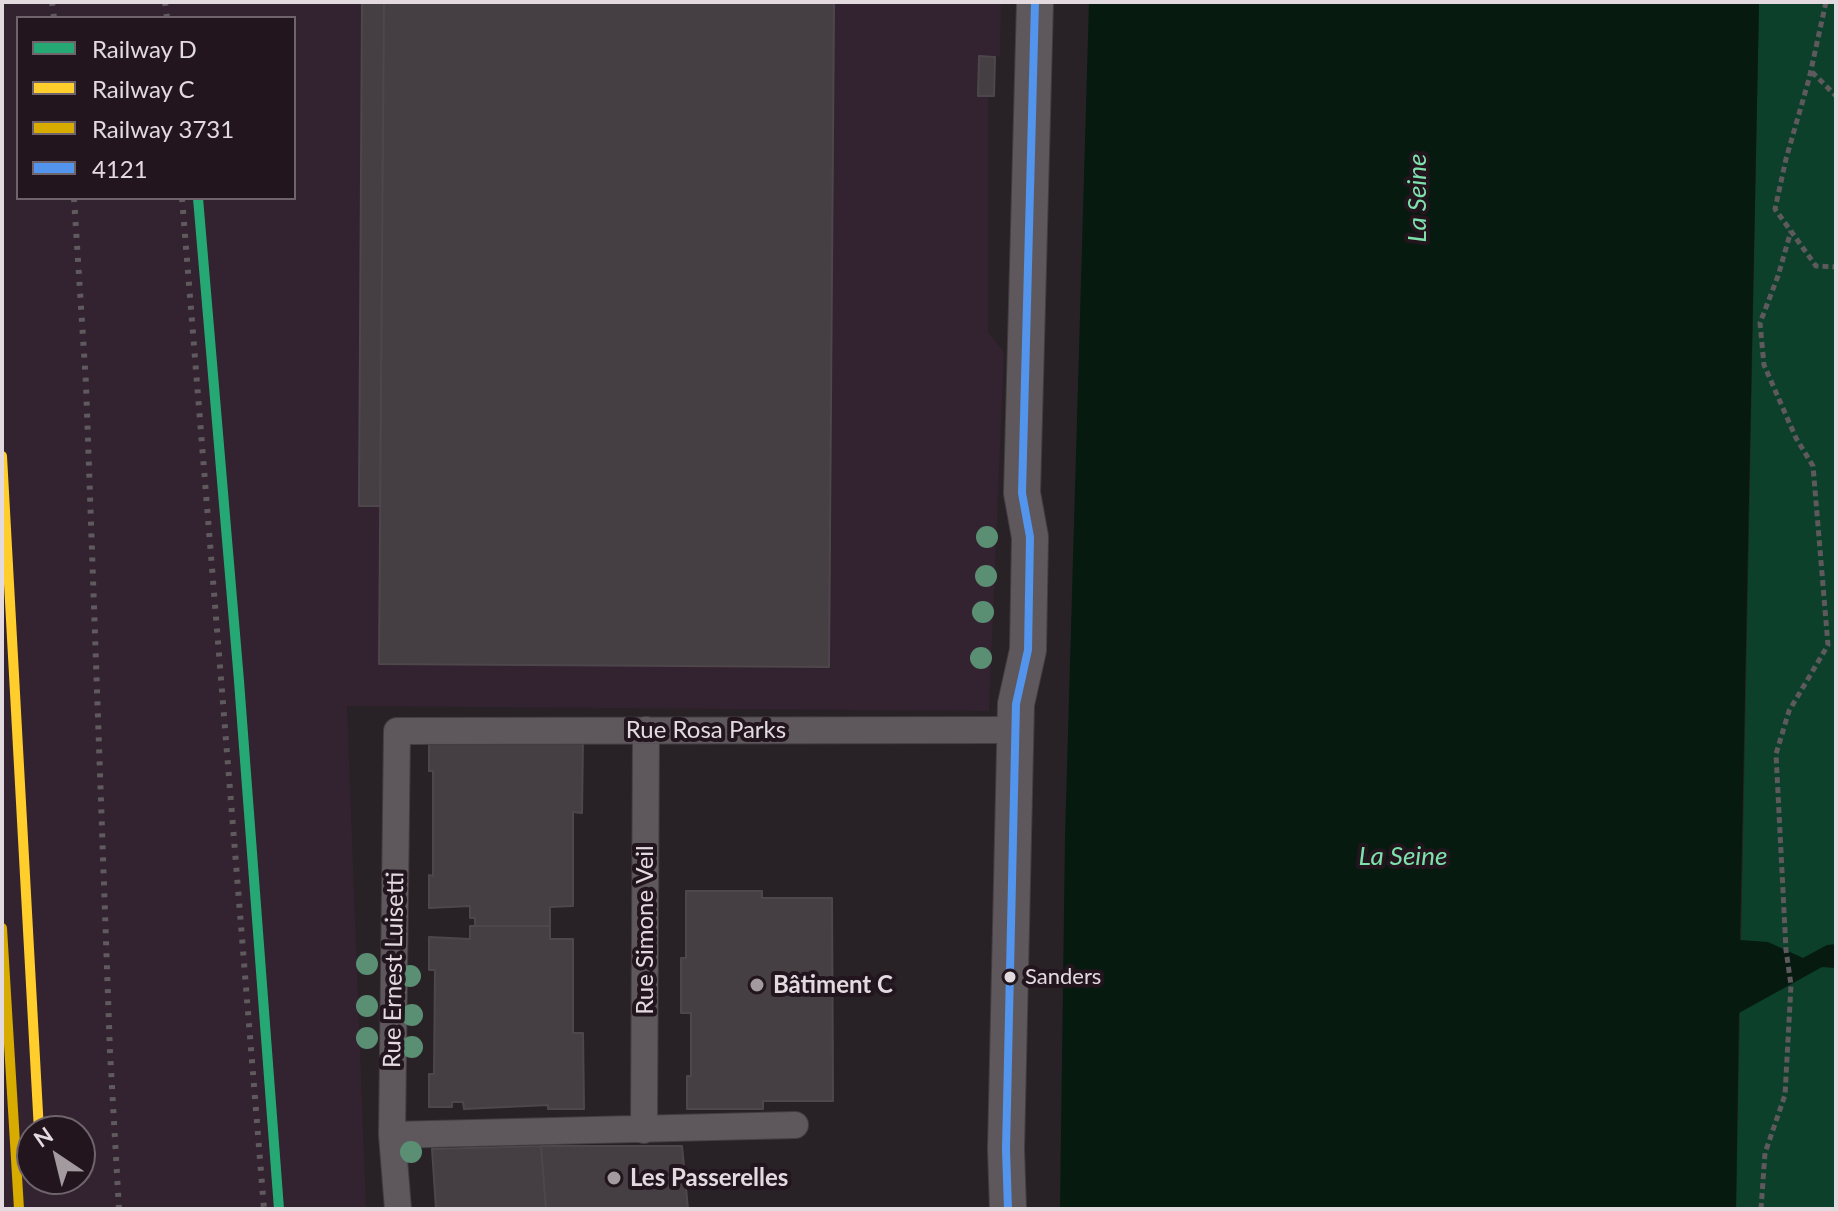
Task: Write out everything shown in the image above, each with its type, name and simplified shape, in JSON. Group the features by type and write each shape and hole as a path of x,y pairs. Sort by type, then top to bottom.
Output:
{"main road":[{"path":"1008,1209 1006,1149 1016,704 1028,650 1030,537 1022,493 1035,2"}],"street":[{"name":"Rue Simone Veil","path":"644,1130 646,730"},
{"name":"Rue Rosa Parks","path":"397,731 1016,730"},
{"name":"Rue Ernest Luisetti","path":"397,731 392,1135 398,1209"},
{"path":"392,1135 795,1125"}],"path":[{"path":"1826,2 1775,209 1816,266 1836,267"},
{"path":"1811,71 1836,96"},
{"path":"1761,1209 1765,1153 1785,1095 1791,985 1786,950 1776,754 1789,711 1828,645 1813,466 1796,438 1764,365 1760,323 1791,231"}],"shaded area":[{"path":"2,2 1001,2 1000,56 995,57 994,96 988,96 988,332 1004,352 989,711 347,706 366,1209 2,1209"}],"green space":[{"path":"1759,2 1836,2 1836,1209 1736,1209"}],"water":[{"name":"La Seine","path":"1089,2 1759,2 1740,940 1768,942 1803,958 1827,945 1836,944 1836,968 1822,967 1739,1013 1736,1209 1060,1209 1065,836"}],"building":[{"path":"362,2 384,2 380,506 359,506"},
{"path":"384,2 834,2 829,667 379,664"},
{"path":"979,56 995,57 994,96 978,96"},
{"path":"583,737 582,813 573,812 573,906 550,907 550,926 475,926 475,918 470,918 470,906 429,908 429,875 433,876 433,771 429,771 429,739"},
{"name":"Bâtiment C","path":"686,891 762,891 762,898 832,898 833,1101 763,1101 763,1109 687,1109 687,1076 691,1076 691,1013 681,1013 681,958 686,958"},
{"path":"470,926 550,926 550,939 573,939 573,1033 583,1033 584,1109 548,1109 548,1105 464,1109 463,1102 452,1102 452,1107 429,1107 429,1074 434,1074 435,970 429,970 429,937 470,939"},
{"path":"541,1146 546,1209 436,1209 432,1149"},
{"name":"Les Passerelles","path":"541,1146 682,1146 688,1209 546,1209"}],"railway":[{"path":"52,2 54,16"},
{"path":"165,2 167,16"},
{"path":"74,200 86,384 110,1052 119,1209"},
{"path":"182,200 264,1209"}],"rail line":[{"name":"D","path":"198,200 279,1209"},
{"name":"C","path":"2,456 38,1115"},
{"name":"3731","path":"2,928 19,1209"}],"transit line":[{"name":"4121","path":"1008,1209 1006,1149 1016,704 1028,650 1030,537 1022,493 1035,2"}],"place":[{"name":"Sanders","path":"1010,977"},
{"name":"Bâtiment C","path":"757,985"},
{"name":"Les Passerelles","path":"614,1178"}]}
